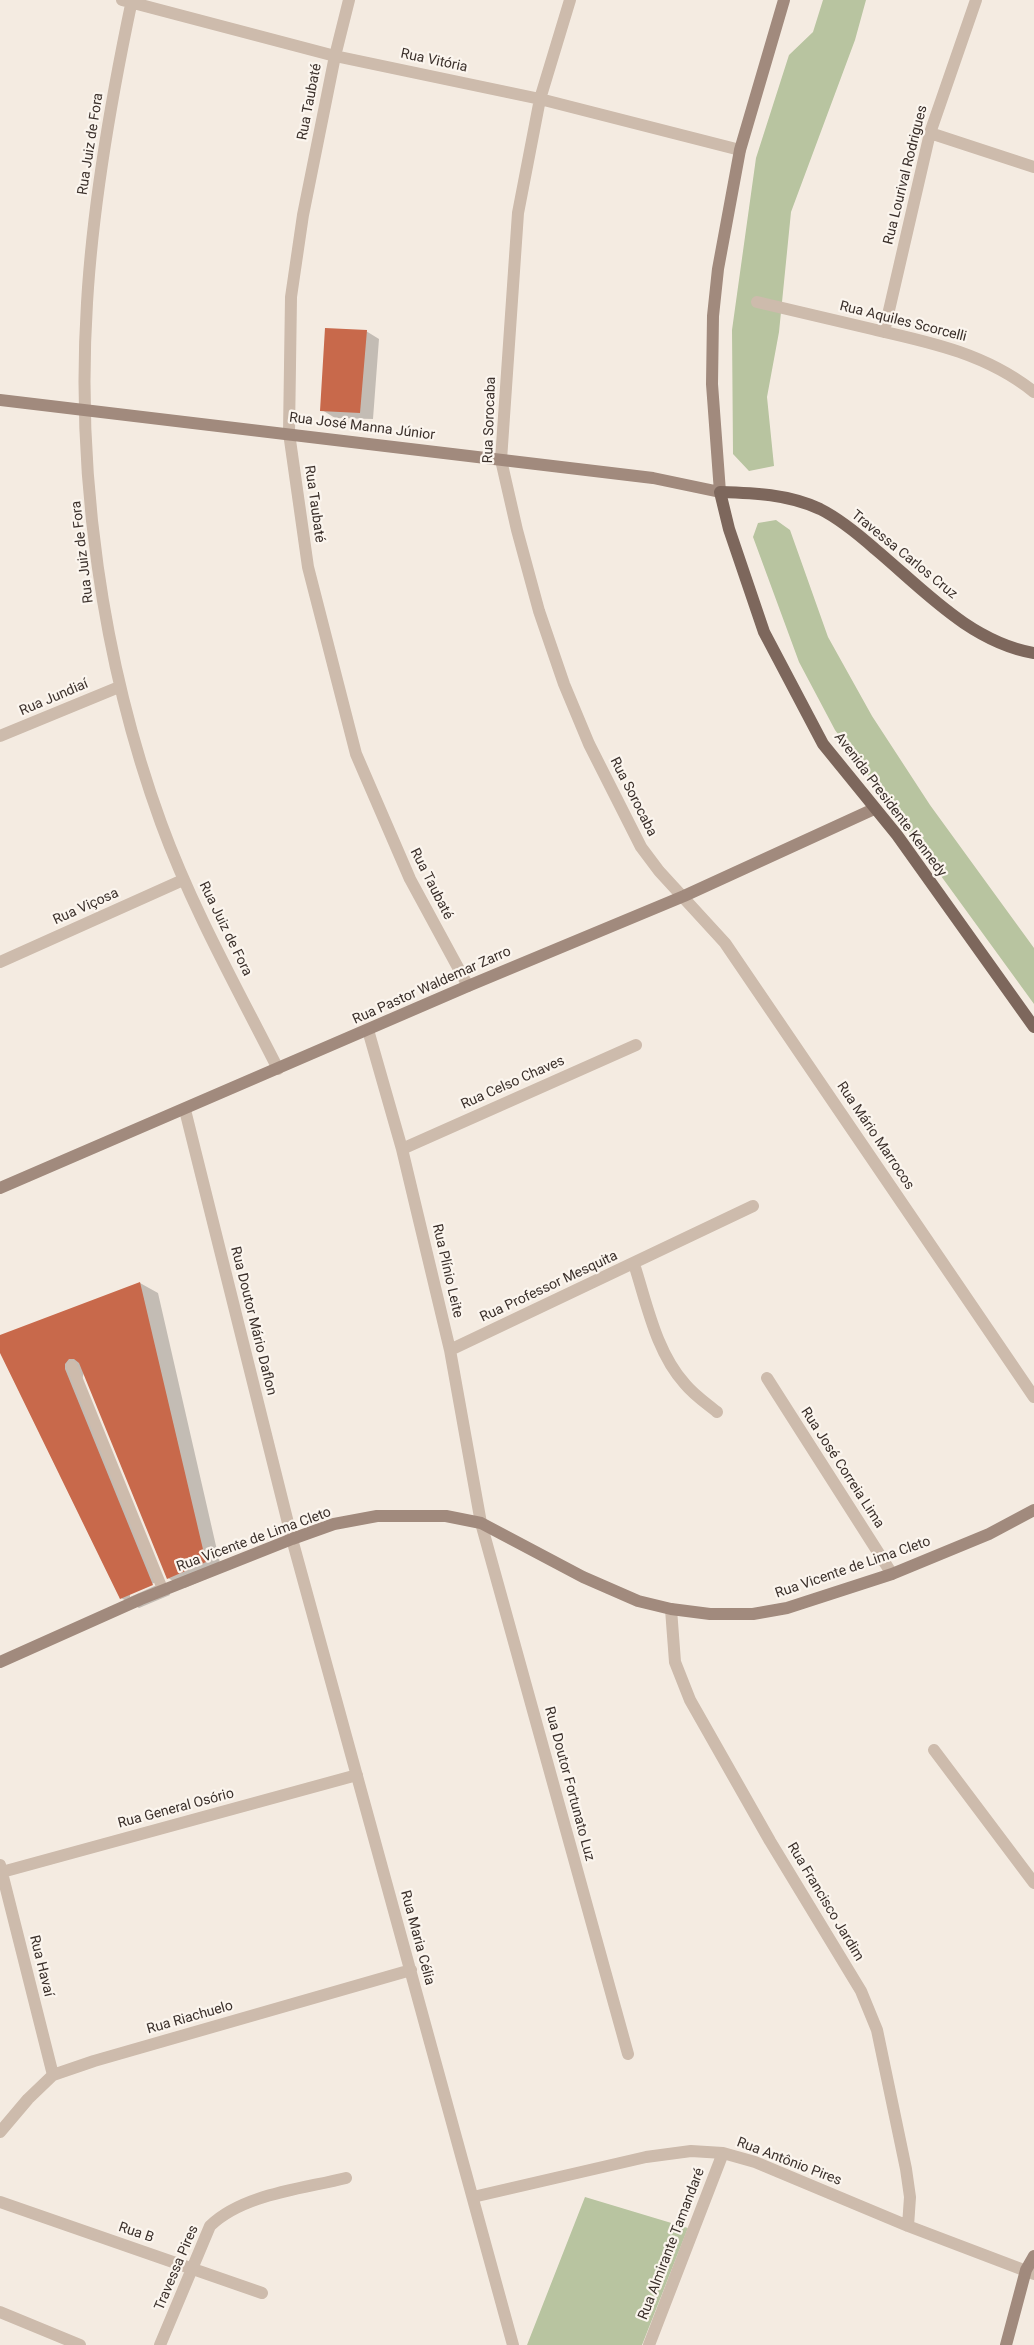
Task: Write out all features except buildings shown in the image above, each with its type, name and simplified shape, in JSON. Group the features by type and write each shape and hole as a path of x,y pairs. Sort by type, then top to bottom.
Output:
{"main road":[{"name":"Avenida Presidente Kennedy","path":"784,0 740,150 718,269 713,316 712,393 720,492 729,529 764,632 823,744 897,835 1034,1027"},
{"name":"Rua José Manna Júnior","path":"0,400 289,433 653,478 720,492"},
{"name":"Travessa Carlos Cruz","path":"720,492 764,494 794,499 820,509 851,528 966,625 990,640 1014,650 1034,653"},
{"name":"Rua Pastor Waldemar Zarro","path":"0,1188 185,1110 468,986 684,896 874,809"},
{"name":"Rua Vicente de Lima Cleto","path":"0,1662 163,1590 292,1539 334,1524 377,1516 446,1516 481,1523 583,1578 638,1600 671,1609 710,1614 752,1614 787,1608 892,1574 989,1534 1034,1510"},
{"path":"1006,2345 1034,2256"}],"street":[{"name":"Rua Taubaté","path":"349,0 335,56 303,215 291,297 289,433 308,567 356,754 410,879 468,986"},
{"name":"Rua Sorocaba","path":"570,0 540,99 518,213 501,460 517,530 539,611 564,684 593,752 641,847 659,872 684,896"},
{"name":"Rua Lourival Rodrigues","path":"884,332 930,133 976,0"},
{"name":"Rua Vitória","path":"128,1 335,56 540,99 740,150"},
{"name":"Rua Juiz de Fora","path":"128,1 97,200 87,303 84,409 96,552 119,687 160,821 184,880 278,1069"},
{"path":"930,133 1034,167"},
{"name":"Rua Aquiles Scorcelli","path":"757,302 884,332 974,356 1003,370 1034,392"},
{"name":"Rua Jundiaí","path":"0,736 119,687"},
{"name":"Rua Viçosa","path":"0,962 184,880"},
{"name":"Rua Mário Marrocos","path":"684,896 725,943 1034,1397"},
{"name":"Rua Plínio Leite","path":"368,1030 402,1149 450,1350 481,1523"},
{"name":"Rua Celso Chaves","path":"402,1149 636,1045"},
{"name":"Rua Doutor Mário Daflon","path":"185,1110 292,1539"},
{"name":"Rua Professor Mesquita","path":"450,1350 753,1206"},
{"name":"Rua Professor Mesquita","path":"634,1264 661,1346 685,1385 717,1412"},
{"name":"Rua José Correia Lima","path":"767,1378 892,1574"},
{"name":"Rua Doutor Fortunato Luz","path":"481,1523 628,2054"},
{"name":"Rua Maria Célia","path":"292,1539 513,2345"},
{"name":"Rua Francisco Jardim","path":"671,1609 676,1662 690,1700 770,1841 861,1991 877,2030 906,2169 910,2198 908,2226"},
{"path":"934,1750 1034,1883"},
{"name":"Rua General Osório","path":"1,1869 357,1776"},
{"name":"Rua Havaí","path":"1,1869 53,2075"},
{"name":"Rua Riachuelo","path":"0,2132 28,2099 53,2075 94,2061 411,1970"},
{"name":"Rua Antônio Pires","path":"473,2197 646,2157 691,2151 723,2153 755,2162 908,2226 1030,2272"},
{"name":"Rua Almirante Tamandaré","path":"649,2345 723,2153"},
{"name":"Travessa Pires","path":"160,2345 210,2226 232,2210 253,2200 346,2178"},
{"name":"Rua B","path":"0,2202 262,2293"},
{"path":"0,2312 80,2345"}],"lane":[{"path":"72,1366 163,1590"}],"green space":[{"path":"823,0 866,0 855,40 791,212 779,332 767,397 774,466 749,471 733,454 732,330 756,158 789,55 813,32"},
{"path":"776,520 790,530 828,637 872,716 930,805 1034,948 1034,1004 835,730 799,662 753,537 758,523"},
{"path":"585,2197 688,2228 642,2345 527,2345"}]}
